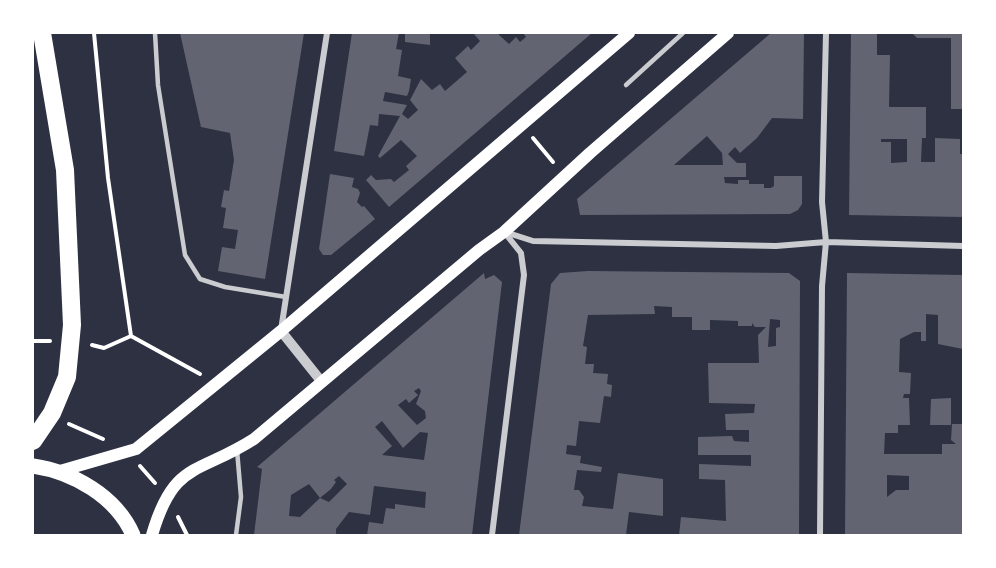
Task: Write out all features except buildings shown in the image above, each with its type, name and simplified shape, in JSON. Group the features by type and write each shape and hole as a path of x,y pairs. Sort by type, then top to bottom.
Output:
{"highway":[{"path":"33,441 52,412 67,377 72,325 65,170 42,33"}],"main road":[{"path":"60,471 136,449 281,331 629,33"},
{"path":"152,535 161,505 177,481 205,463 237,450 254,439 479,250 504,232 728,33"},
{"path":"33,466 60,471 88,485 112,505 133,535"}],"street":[{"path":"321,381 281,331 327,33"},
{"path":"820,535 822,286 826,242 822,202 826,33"},
{"path":"504,232 533,241 776,246 826,242 963,246"},
{"path":"492,535 524,275 521,253 504,232"}],"lane":[{"path":"154,33 158,85 185,255 200,279 225,287 286,297"},
{"path":"626,85 683,33"},
{"path":"236,535 241,497 237,450"}],"path":[{"path":"94,33 108,178 131,336"},
{"path":"522,124 565,177"},
{"path":"87,344 104,348 131,336"},
{"path":"131,336 217,383"},
{"path":"33,341 50,341"}]}
